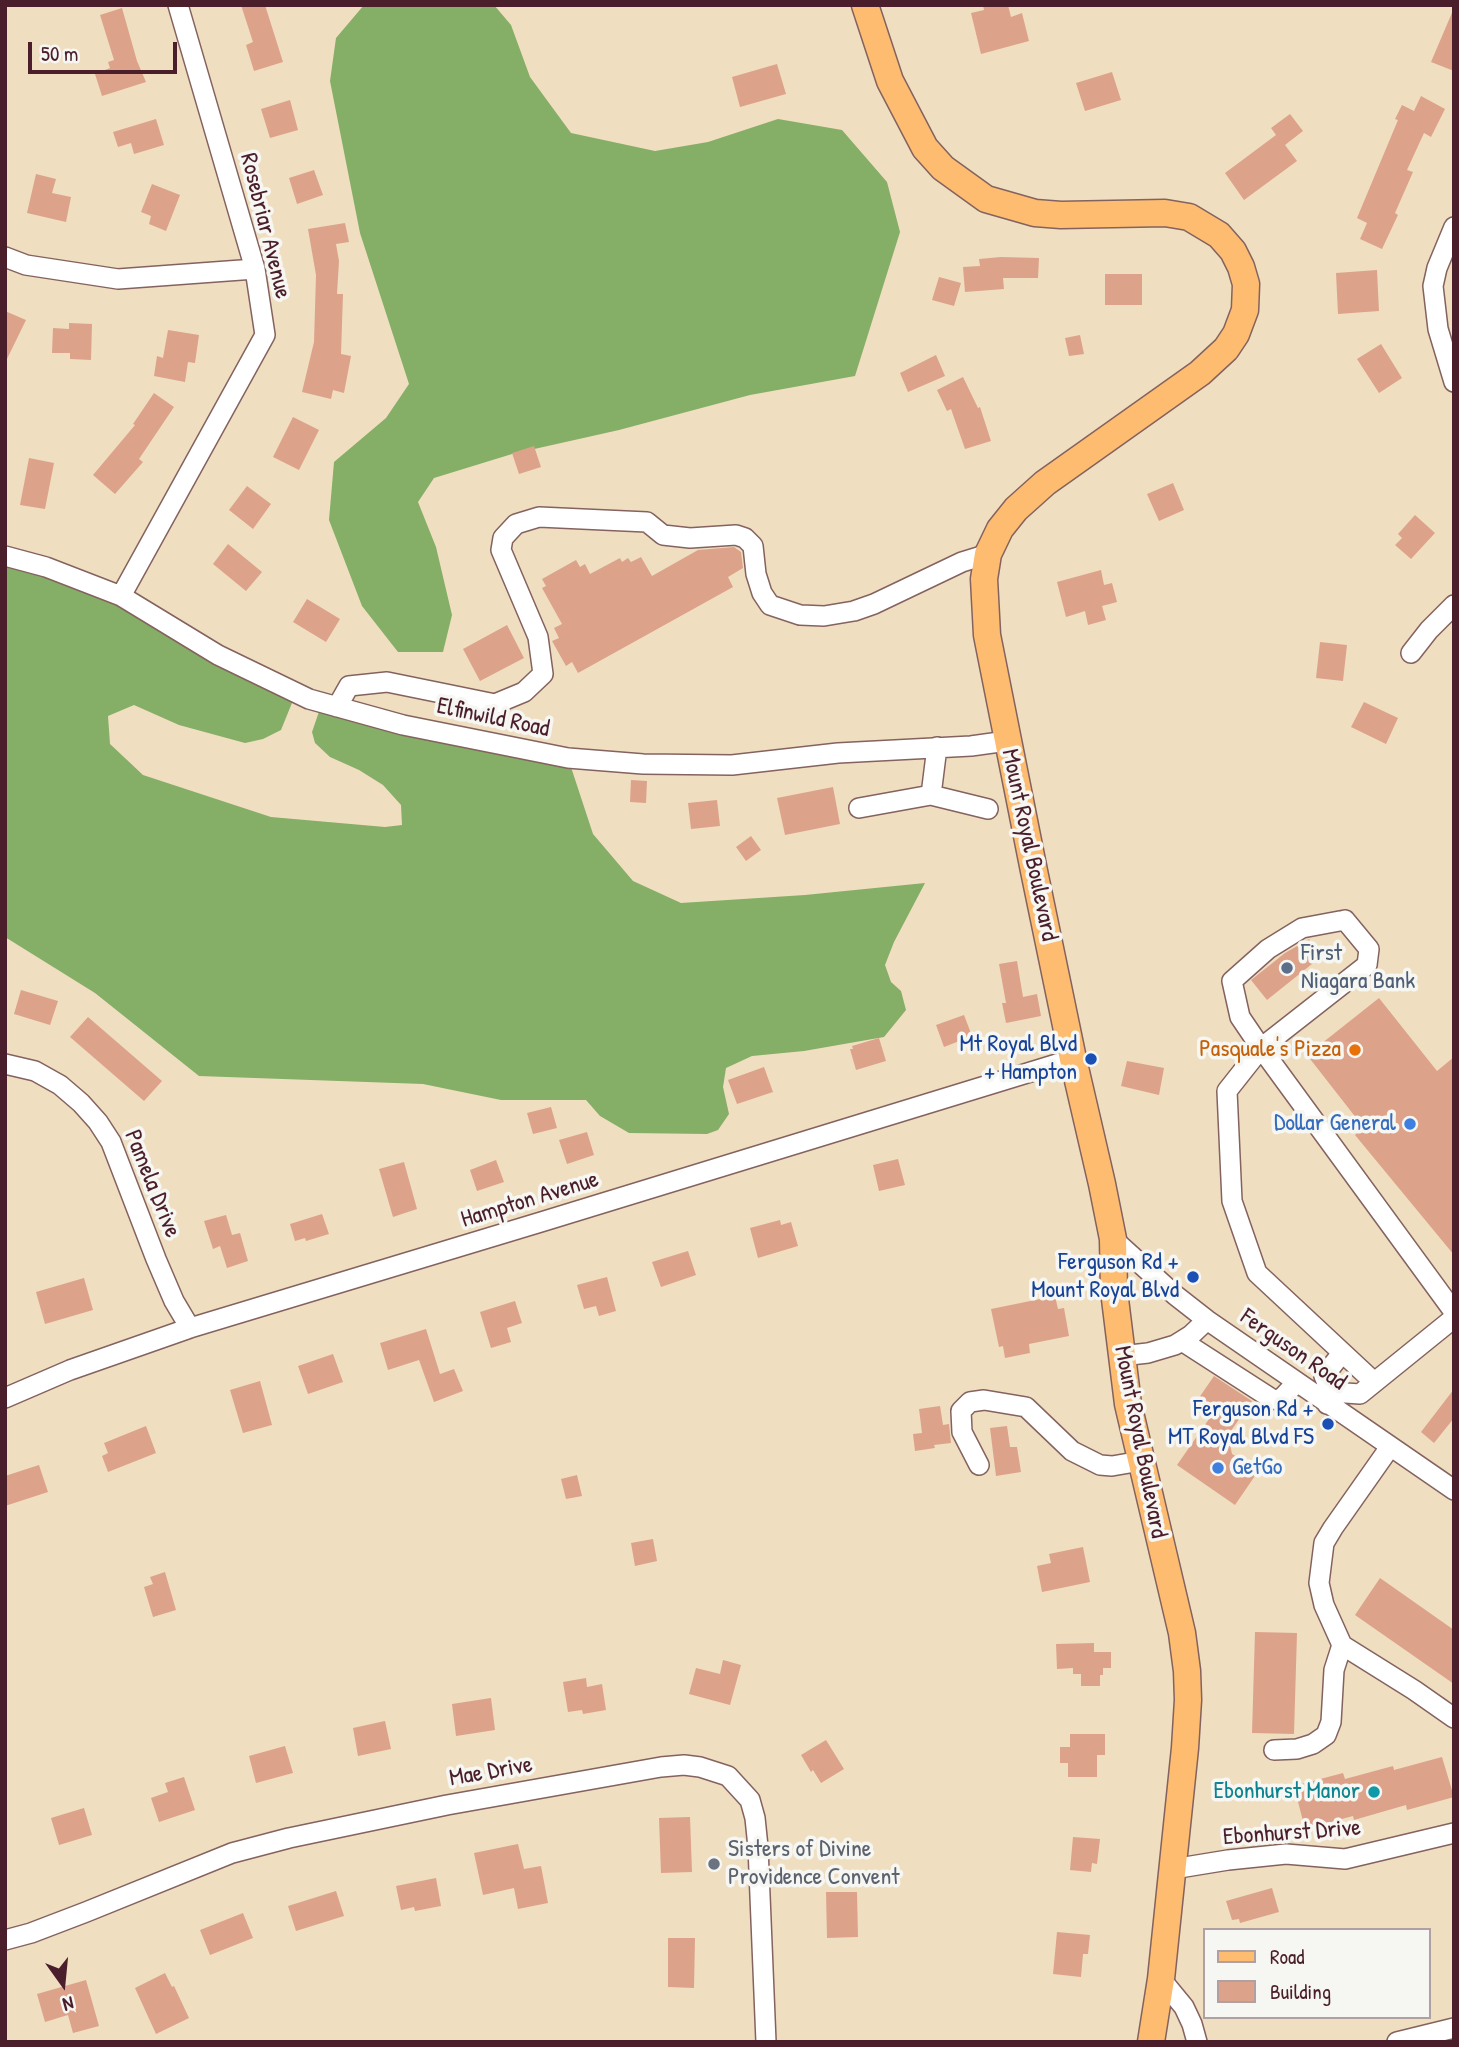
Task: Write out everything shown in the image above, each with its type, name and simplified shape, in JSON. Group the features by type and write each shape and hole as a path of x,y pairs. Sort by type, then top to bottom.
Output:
{"main road":[{"name":"Mount Royal Boulevard","path":"865,5 890,81 925,148 943,168 986,199 1035,213 1165,213 1189,217 1219,235 1233,251 1245,284 1245,310 1236,334 1226,349 1200,373 1045,483 1016,509 1000,529 988,555 984,579 986,635 1073,1059 1113,1239 1114,1291 1128,1404 1182,1633 1187,1671 1185,1748 1161,1979 1151,2042"}],"street":[{"name":"Rosebriar Avenue","path":"121,596 265,335 255,269 178,5"},
{"path":"1454,227 1437,268 1433,286 1437,329 1454,382"},
{"path":"5,257 26,265 118,278 255,269"},
{"path":"337,707 349,686 387,682 495,704 524,692 534,683 543,674 538,637 501,550 503,537 516,524 539,517 647,522 663,535 690,538 736,535 745,538 753,546 756,574 762,593 770,605 800,615 824,616 854,611 962,562 988,555"},
{"name":"Elfinwild Road","path":"5,556 121,596 218,655 309,699 403,724 568,758 643,764 732,765 1007,741"},
{"path":"1411,653 1454,605"},
{"path":"931,795 937,747"},
{"path":"859,808 931,795 988,809"},
{"path":"1374,1382 1257,1273 1232,1201 1227,1091 1261,1048 1367,965 1369,949 1345,920 1302,928 1268,949 1232,981 1240,1017 1261,1048 1454,1312"},
{"name":"Hampton Avenue","path":"5,1398 70,1370 190,1328 1073,1059"},
{"name":"Pamela Drive","path":"5,1064 35,1072 60,1085 98,1122 111,1142 165,1280 190,1328"},
{"name":"Ferguson Road","path":"1113,1239 1207,1320 1296,1382 1329,1398 1390,1447 1454,1490"},
{"path":"1342,1353 1324,1376 1329,1398 1360,1394 1454,1318"},
{"path":"1121,1356 1148,1353 1175,1345 1207,1320"},
{"path":"1182,1341 1272,1399 1283,1397 1296,1382"},
{"path":"979,1465 962,1432 961,1411 970,1402 984,1400 1026,1408 1072,1451 1100,1465 1112,1466 1141,1461"},
{"path":"1390,1447 1324,1543 1319,1583 1324,1605 1342,1646 1454,1718"},
{"path":"1274,1750 1297,1749 1313,1744 1326,1735 1331,1722 1334,1670 1342,1646"},
{"name":"Mae Drive","path":"5,1940 86,1912 233,1853 289,1838 447,1805 661,1767 700,1767 728,1776 750,1800 755,1818 765,2042"},
{"name":"Ebonhurst Drive","path":"1173,1870 1228,1860 1286,1854 1345,1859 1454,1833"},
{"path":"1161,1979 1184,2007 1197,2042"},
{"path":"1396,2042 1454,2028"}],"green space":[{"path":"364,5 494,5 511,25 530,77 571,133 655,151 708,142 778,119 842,130 887,182 900,232 855,376 750,395 619,430 512,454 434,478 418,502 436,547 452,615 443,652 398,652 362,606 329,520 334,462 386,418 409,384 360,233 330,81 336,38"},
{"path":"5,556 46,567 296,693 281,730 263,739 245,743 179,725 134,705 108,716 110,744 143,775 271,817 385,827 402,825 401,805 383,785 330,757 315,743 312,732 322,703 568,758 593,834 633,881 681,903 805,895 925,883 885,965 891,982 901,991 906,1010 884,1037 804,1051 752,1056 726,1068 723,1087 729,1114 718,1130 707,1134 629,1133 600,1116 586,1100 501,1100 423,1084 199,1076 95,993 5,937"}],"building":[{"path":"241,5 265,5 283,62 254,71 246,45 253,42"},
{"path":"983,5 1008,5 1011,17 1022,13 1029,41 981,54 971,13 984,10"},
{"path":"122,8 146,82 102,96 95,74 110,68 108,62 114,60 100,15"},
{"path":"1454,8 1454,71 1431,62"},
{"path":"777,64 786,94 740,107 732,77"},
{"path":"1112,72 1121,100 1085,111 1076,83"},
{"path":"1421,96 1445,109 1431,137 1424,133 1407,170 1413,172 1395,213 1398,215 1382,249 1360,239 1367,223 1357,218 1402,105 1414,111"},
{"path":"290,100 298,130 270,138 261,109"},
{"path":"1290,114 1303,131 1285,145 1297,161 1244,200 1225,173 1276,135 1271,128"},
{"path":"156,119 164,145 134,154 131,143 118,147 113,132"},
{"path":"314,170 323,195 297,204 289,178"},
{"path":"36,174 56,179 52,193 71,197 66,222 27,213"},
{"path":"152,184 180,195 166,231 149,224 151,216 141,212"},
{"path":"345,223 349,242 336,244 339,261 337,294 343,294 341,354 351,356 344,393 333,390 331,399 302,392 314,342 316,275 308,229"},
{"path":"1039,258 1038,278 1003,278 1004,289 965,292 963,267 980,266 979,259"},
{"path":"1377,270 1379,311 1338,314 1336,273"},
{"path":"1105,274 1142,274 1142,305 1105,305"},
{"path":"939,277 961,283 954,306 932,300"},
{"path":"5,311 26,320 5,363"},
{"path":"69,323 92,324 91,360 70,359 70,353 52,353 53,328 69,329"},
{"path":"168,330 199,335 195,363 188,362 185,382 154,376 157,356 163,358"},
{"path":"1080,335 1084,354 1069,356 1065,338"},
{"path":"1381,344 1402,378 1379,393 1357,359"},
{"path":"936,355 945,376 908,392 900,373"},
{"path":"963,377 978,408 980,407 991,441 965,449 951,409 947,411 937,390"},
{"path":"154,393 174,407 139,459 143,462 115,494 93,475 135,425 133,424"},
{"path":"293,417 319,430 299,470 273,457"},
{"path":"534,446 541,467 519,474 512,453"},
{"path":"29,458 54,463 45,509 20,505"},
{"path":"1173,483 1184,510 1159,521 1147,494"},
{"path":"247,486 271,504 253,529 229,510"},
{"path":"1415,515 1435,533 1411,559 1395,545 1402,538 1398,534"},
{"path":"228,544 262,572 246,591 213,564"},
{"path":"734,547 741,552 743,568 728,577 733,587 578,673 572,662 566,666 552,641 559,638 554,628 562,624 542,588 546,586 542,579 576,560 580,567 585,564 590,574 620,558 622,562 628,558 631,562 641,557 652,576 698,550"},
{"path":"1101,570 1104,585 1112,583 1117,602 1102,606 1106,620 1088,625 1085,611 1066,617 1057,582"},
{"path":"307,599 340,619 326,642 293,622"},
{"path":"507,625 524,658 480,681 463,649"},
{"path":"1320,642 1347,645 1343,681 1316,678"},
{"path":"1364,702 1398,718 1386,744 1351,727"},
{"path":"631,780 647,781 646,803 630,802"},
{"path":"833,787 840,824 785,835 777,798"},
{"path":"717,800 720,826 691,829 688,803"},
{"path":"751,836 761,850 746,861 736,847"},
{"name":"First Niagara Bank","path":"1309,939 1322,956 1267,1000 1251,980 1285,953"},
{"path":"1017,961 1023,997 1037,994 1041,1016 1006,1023 1002,1003 1006,1003 999,964"},
{"path":"21,990 58,1001 50,1025 14,1014"},
{"path":"1379,998 1437,1071 1454,1057 1454,1255 1355,1135 1364,1128 1307,1055"},
{"path":"964,1015 972,1036 944,1047 936,1025"},
{"path":"88,1017 162,1081 144,1101 70,1037"},
{"path":"879,1038 886,1061 856,1070 850,1049 853,1049 852,1046"},
{"path":"1127,1061 1164,1068 1159,1095 1121,1086"},
{"path":"764,1067 773,1092 737,1104 728,1080"},
{"path":"551,1107 557,1128 533,1134 527,1113"},
{"path":"587,1132 594,1155 567,1164 559,1140"},
{"path":"898,1159 905,1185 879,1191 873,1165"},
{"path":"496,1160 504,1182 477,1191 470,1170"},
{"path":"404,1162 417,1209 393,1217 379,1169"},
{"path":"322,1214 329,1234 306,1241 305,1238 295,1241 290,1224"},
{"path":"226,1215 232,1235 240,1233 248,1261 227,1268 220,1246 213,1249 204,1221"},
{"path":"780,1220 781,1225 791,1222 798,1246 758,1258 750,1228"},
{"path":"688,1251 696,1275 661,1287 652,1262"},
{"path":"607,1277 616,1311 599,1316 596,1306 584,1309 577,1285"},
{"path":"84,1278 93,1310 45,1324 36,1292"},
{"path":"1055,1296 1058,1309 1064,1308 1069,1336 1029,1344 1030,1353 1005,1358 1003,1346 999,1347 991,1309"},
{"path":"515,1301 522,1323 507,1328 511,1342 491,1348 480,1312"},
{"path":"426,1329 440,1374 454,1369 463,1391 434,1402 419,1360 388,1370 380,1343"},
{"path":"333,1354 343,1382 308,1394 298,1366"},
{"path":"1214,1376 1252,1401 1228,1435 1232,1454 1259,1470 1235,1505 1177,1465 1209,1419 1192,1408"},
{"path":"260,1381 272,1425 243,1433 230,1390"},
{"path":"1454,1389 1454,1418 1434,1443 1421,1432"},
{"path":"940,1406 943,1425 949,1424 951,1443 915,1451 913,1434 922,1433 919,1409"},
{"path":"146,1426 156,1453 108,1472 102,1456 108,1453 104,1443"},
{"path":"1007,1426 1010,1447 1017,1447 1021,1472 996,1476 990,1428"},
{"path":"39,1465 48,1492 5,1506 5,1476"},
{"path":"577,1475 582,1496 566,1499 561,1479"},
{"path":"653,1539 657,1561 635,1566 631,1543"},
{"path":"1083,1547 1090,1582 1042,1592 1037,1566 1051,1563 1049,1554"},
{"path":"165,1572 176,1610 153,1617 144,1587 153,1584 150,1577"},
{"path":"1380,1578 1454,1630 1454,1684 1355,1615"},
{"name":"Ebonhurst Manor","path":"1255,1632 1297,1633 1294,1734 1252,1733"},
{"path":"1094,1643 1094,1652 1111,1652 1111,1668 1103,1668 1100,1686 1081,1686 1081,1674 1073,1674 1073,1668 1057,1669 1056,1644"},
{"path":"723,1660 741,1665 730,1705 689,1694 696,1668 720,1674"},
{"path":"586,1678 587,1687 602,1684 606,1710 583,1714 582,1710 568,1712 563,1682"},
{"path":"491,1698 495,1730 456,1736 452,1704"},
{"path":"385,1721 391,1749 358,1756 353,1728"},
{"path":"1070,1734 1105,1734 1105,1755 1097,1755 1097,1777 1068,1777 1068,1763 1060,1763 1060,1747 1070,1747"},
{"path":"826,1740 844,1769 821,1783 801,1755"},
{"path":"285,1746 293,1773 256,1783 249,1756"},
{"name":"Ebonhurst Manor","path":"1442,1757 1454,1797 1407,1810 1406,1805 1354,1820 1353,1816 1305,1829 1294,1786 1343,1773 1345,1779 1393,1766 1394,1770"},
{"path":"184,1777 195,1810 159,1822 151,1798 168,1792 165,1783"},
{"path":"84,1808 92,1835 59,1845 51,1818"},
{"path":"690,1817 692,1872 661,1873 659,1818"},
{"path":"1073,1837 1100,1839 1097,1864 1092,1863 1091,1872 1070,1870"},
{"path":"518,1844 524,1869 541,1866 548,1903 518,1909 514,1888 483,1895 474,1853"},
{"path":"436,1878 441,1906 415,1911 414,1907 401,1910 396,1886"},
{"path":"1272,1888 1279,1912 1240,1923 1239,1919 1232,1920 1226,1901"},
{"path":"336,1891 344,1916 296,1931 288,1906"},
{"path":"826,1892 857,1892 858,1937 827,1938"},
{"path":"243,1913 253,1938 210,1955 200,1930"},
{"path":"1057,1932 1090,1935 1088,1954 1083,1954 1081,1977 1053,1974"},
{"path":"668,1938 695,1938 694,1988 668,1987"},
{"path":"165,1973 189,2018 156,2034 135,1988"},
{"path":"86,1980 99,2026 73,2033 68,2015 45,2022 37,1994"}],"place":[{"name":"First Niagara Bank","path":"1287,968"},
{"name":"Pasquale's Pizza","path":"1355,1050"},
{"name":"Mt Royal Blvd + Hampton","path":"1091,1059"},
{"name":"Dollar General","path":"1410,1124"},
{"name":"Ferguson Rd + Mount Royal Blvd","path":"1193,1277"},
{"name":"Ferguson Rd + MT Royal Blvd FS","path":"1328,1424"},
{"name":"GetGo","path":"1218,1468"},
{"name":"Ebonhurst Manor","path":"1374,1792"},
{"name":"Sisters of Divine Providence Convent","path":"714,1864"}]}
